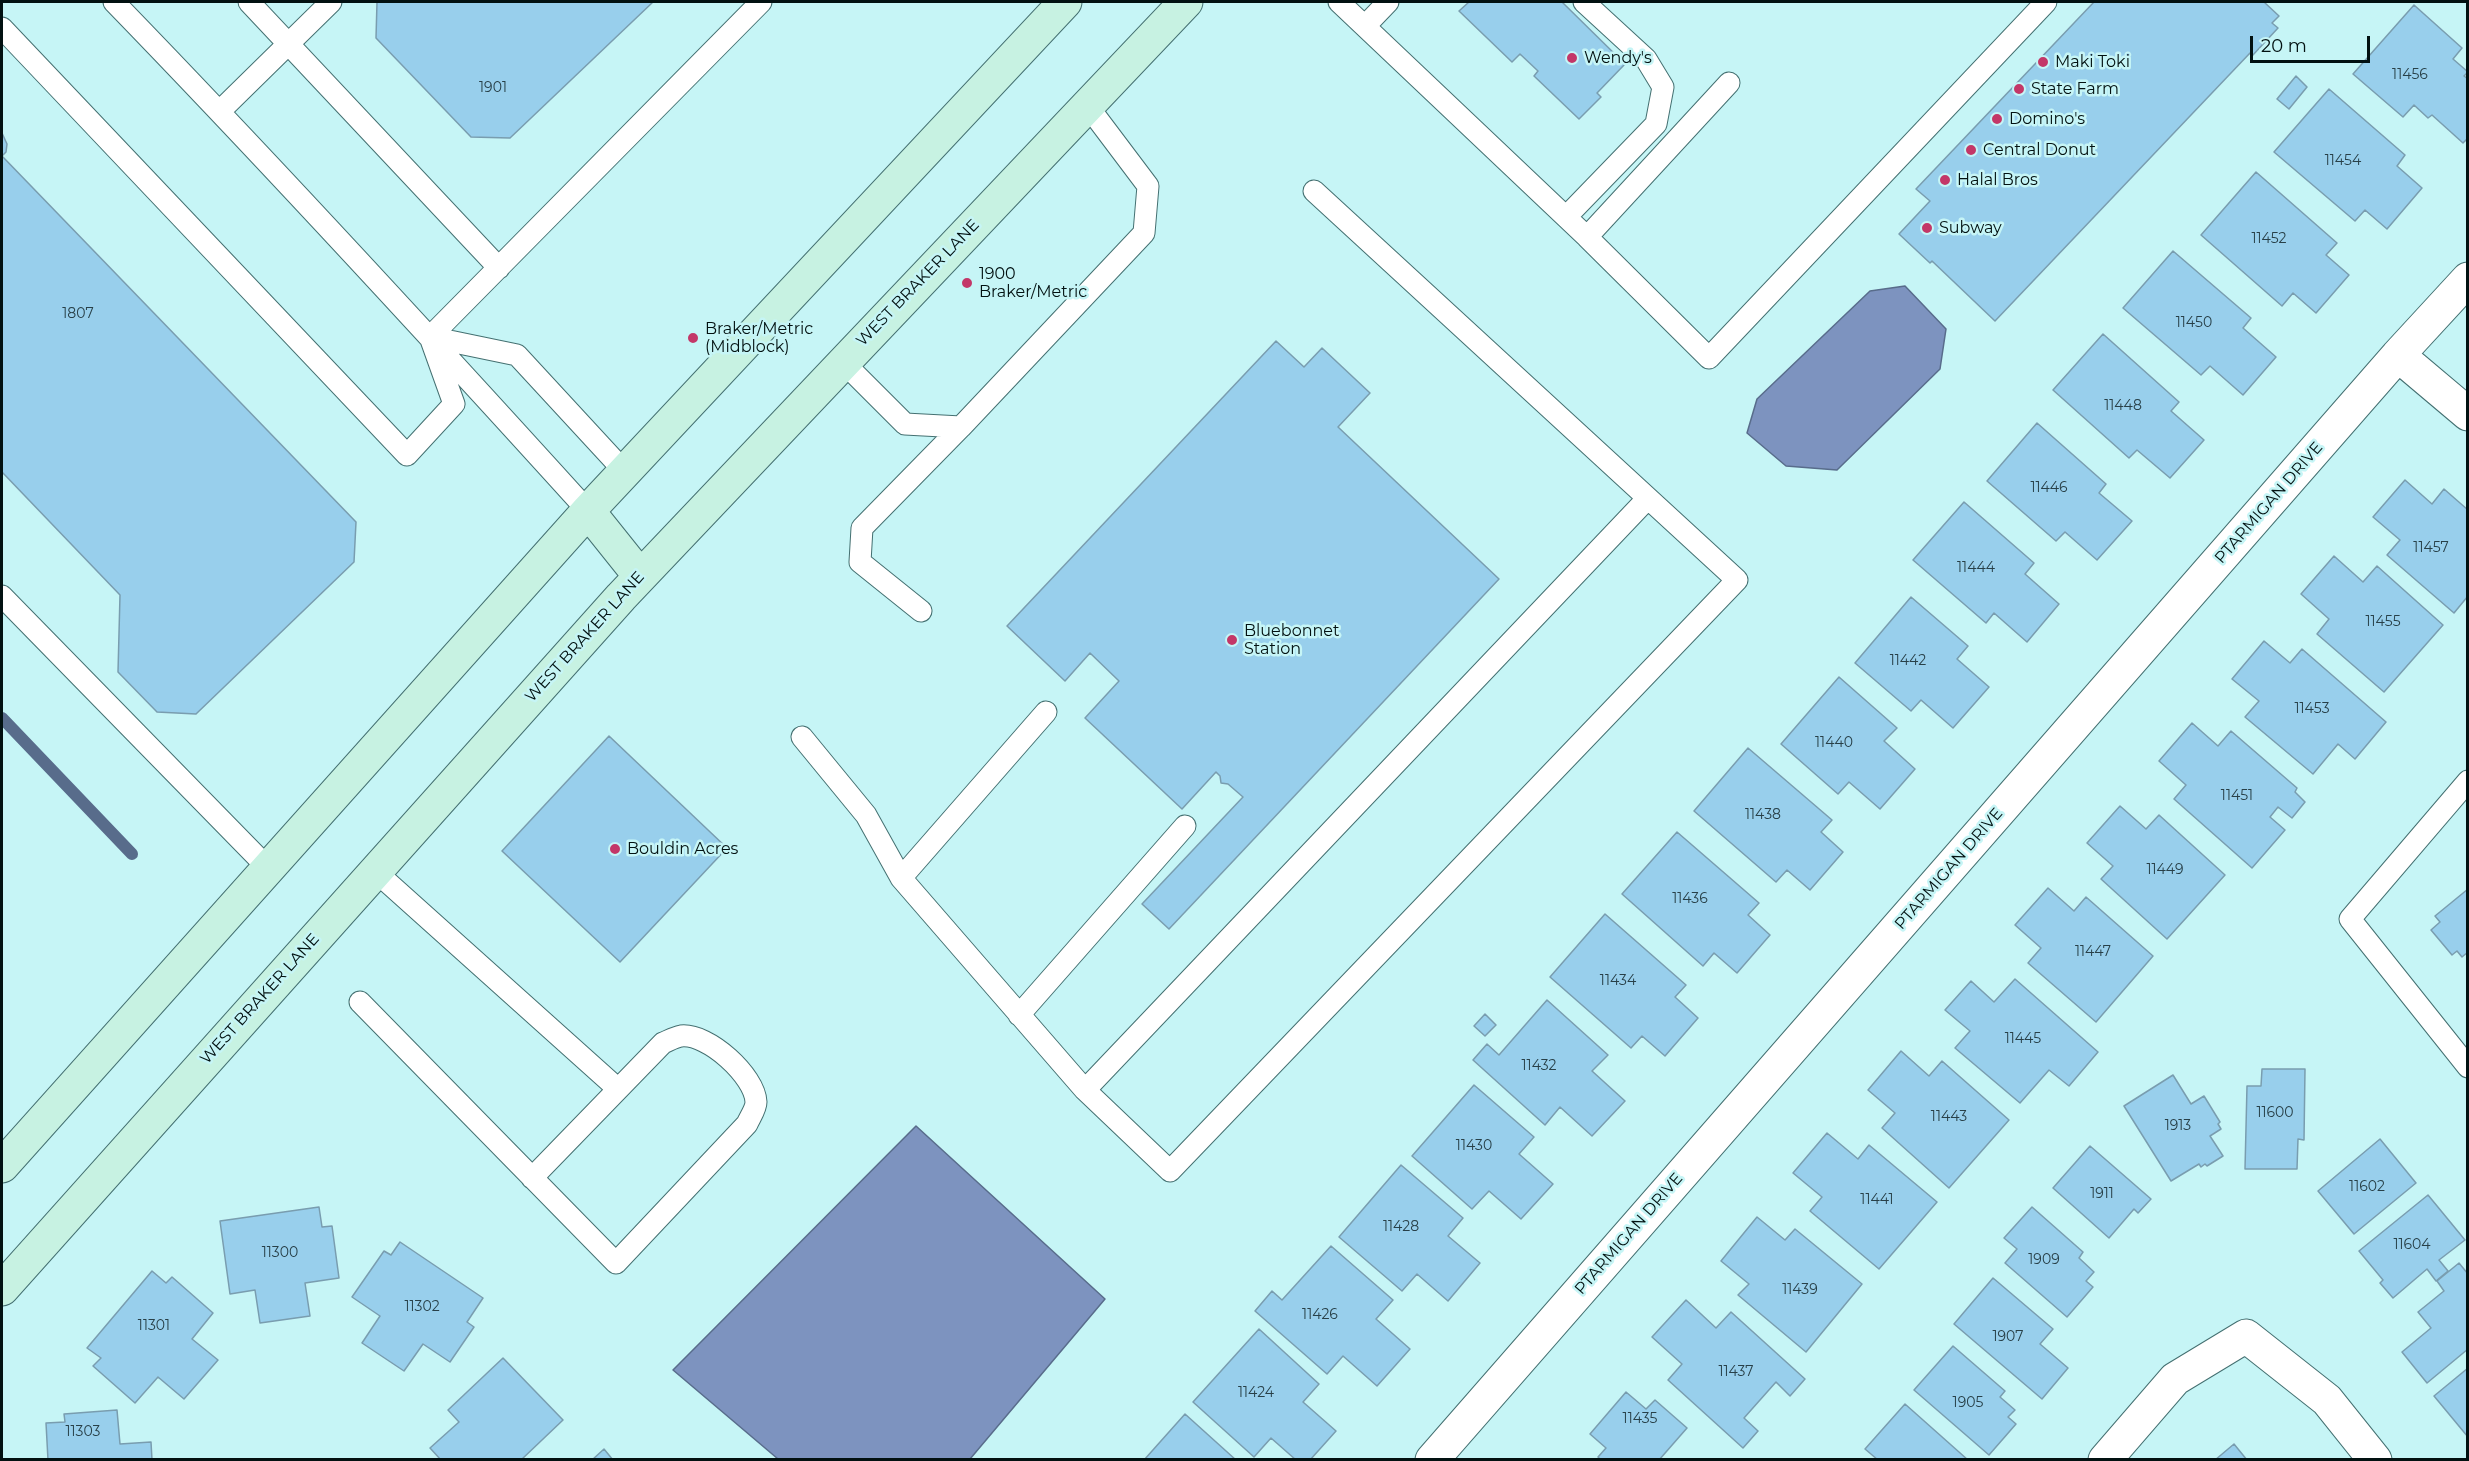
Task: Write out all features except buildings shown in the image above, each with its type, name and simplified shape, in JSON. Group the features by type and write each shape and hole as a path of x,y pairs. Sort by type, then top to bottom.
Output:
{"main road":[{"path":"2,1166 588,511 1065,2"},
{"name":"WEST BRAKER LANE","path":"2,1289 640,576 1185,2"},
{"path":"588,511 640,576"}],"street":[{"name":"PTARMIGAN DRIVE","path":"1432,1460 2398,356 2468,279"},
{"path":"2398,356 2468,414"},
{"path":"2105,1460 2175,1379 2246,1336 2327,1400 2374,1460"}],"lane":[{"path":"114,2 220,111 588,511"},
{"path":"249,2 499,268"},
{"path":"220,111 331,2"},
{"path":"430,337 762,2"},
{"path":"1339,2 1587,237 1708,358 2046,2"},
{"path":"1365,26 1388,2"},
{"path":"1566,217 1656,124 1663,87 1646,59 1584,2"},
{"path":"2,28 407,455 454,404 430,337"},
{"path":"1587,237 1729,83"},
{"path":"921,611 860,562 862,528 1144,233 1148,186 1087,105"},
{"path":"802,737 866,815 901,878 1085,1090 1170,1171 1737,580 1314,191"},
{"path":"430,337 517,355 626,472"},
{"path":"843,362 905,424 961,427"},
{"path":"1085,1090 1648,498"},
{"path":"2,596 268,868"},
{"path":"901,878 1046,712"},
{"path":"2468,781 2350,919 2468,1067"},
{"path":"1019,1015 1185,826"},
{"path":"375,871 618,1089"},
{"path":"360,1002 532,1178 616,1263 747,1124 756,1105 753,1086 728,1058 704,1041 681,1036 663,1043 532,1178"}],"water":[{"path":"1905,286 1946,329 1940,369 1837,470 1786,466 1747,433 1757,399 1870,291"},
{"path":"916,1126 1105,1299 970,1459 778,1459 673,1370"}],"waterway":[{"path":"2,718 132,854"}],"place":[{"name":"Wendy's","path":"1572,58"},
{"name":"Maki Toki","path":"2043,62"},
{"name":"State Farm","path":"2019,89"},
{"name":"Domino's","path":"1997,119"},
{"name":"Central Donut","path":"1971,150"},
{"name":"Halal Bros","path":"1945,180"},
{"name":"Subway","path":"1927,228"},
{"name":"1900 Braker/Metric","path":"967,283"},
{"name":"Braker/Metric (Midblock)","path":"693,338"},
{"name":"Bluebonnet Station","path":"1232,640"},
{"name":"Bouldin Acres","path":"615,849"}]}
